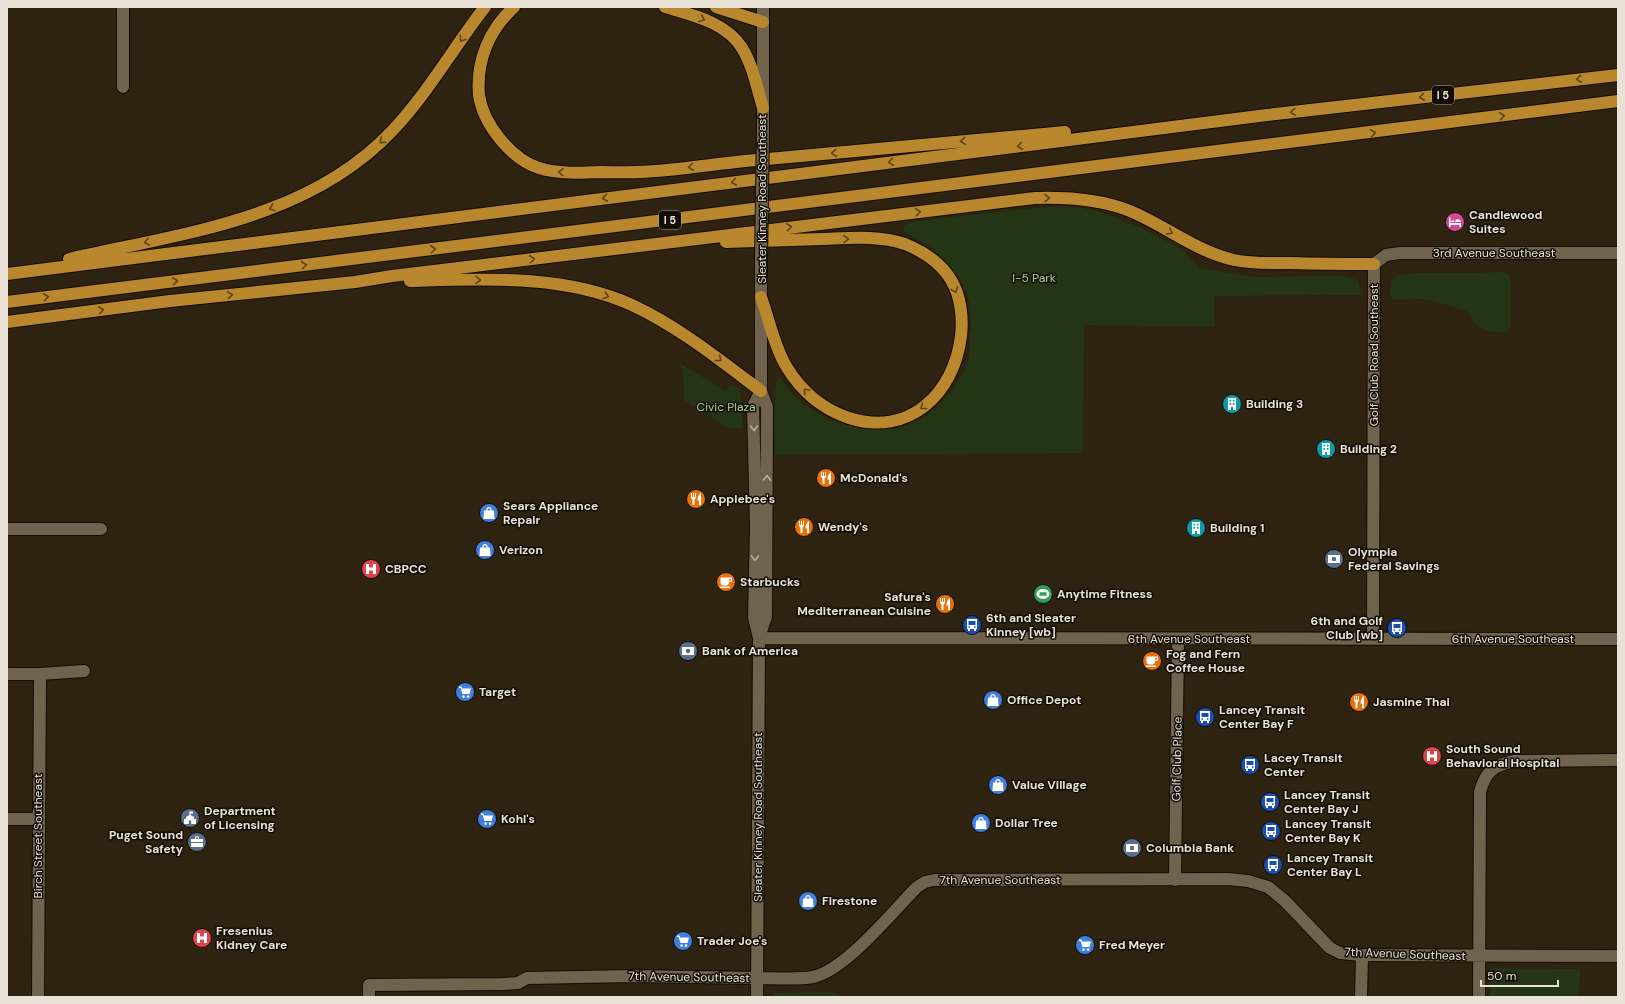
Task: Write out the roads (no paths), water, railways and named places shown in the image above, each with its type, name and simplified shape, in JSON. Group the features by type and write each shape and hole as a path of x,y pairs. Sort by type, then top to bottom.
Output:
{"highway":[{"path":"7,274 126,246 200,231 277,207 321,186 367,154 392,131 427,89 485,7"},
{"path":"514,7 494,30 483,52 479,76 480,102 490,124 505,144 524,160 538,168 552,171 579,173 655,171 810,155 1267,115"},
{"path":"665,7 699,17 727,32 734,38 742,48 747,58 763,108"},
{"path":"716,7 763,22"},
{"name":"I 5","path":"7,274 1267,115 1618,75"},
{"name":"I 5","path":"7,302 1618,101"},
{"path":"7,322 170,301 355,282 400,275 1035,198 1068,197 1100,202 1130,211 1192,244 1214,254 1234,260 1262,263 1374,264"},
{"path":"653,245 862,238 889,240 905,244 933,260 943,269 951,280 957,295 962,321 960,345 956,361 945,384 938,393 931,401 912,415 894,421 872,423 844,416 828,409 815,400 803,388 786,366 780,353 761,296"},
{"path":"355,282 462,280 519,281 583,289 631,304 656,317 680,331 761,391"}],"street":[{"path":"123,7 123,87"},
{"name":"Sleater Kinney Road Southeast","path":"759,638 766,618 767,407 761,391 763,7"},
{"name":"3rd Avenue Southeast","path":"1374,264 1386,255 1400,253 1618,253"},
{"name":"Golf Club Road Southeast","path":"1373,639 1374,264"},
{"name":"Sleater Kinney Road Southeast","path":"757,997 759,638 754,617 756,527 753,406 761,391"},
{"path":"7,528 101,528"},
{"name":"6th Avenue Southeast","path":"759,638 1618,639"},
{"name":"Golf Club Place","path":"1175,880 1178,639"},
{"path":"7,674 40,674 84,671"},
{"name":"Birch Street Southeast","path":"38,997 40,674"},
{"path":"1479,997 1480,792 1482,783 1486,776 1491,770 1500,764 1514,760 1618,760"},
{"path":"7,819 38,819"},
{"name":"7th Avenue Southeast","path":"369,991 518,983 527,978 632,976 757,978 811,977 825,973 837,966 858,948 917,887 924,882 934,880 1228,879 1248,881 1268,887 1285,901 1330,948 1340,953 1362,955 1618,956"},
{"path":"1361,997 1362,955"}],"place":[{"name":"Candlewood Suites","path":"1455,222"},
{"name":"Building 3","path":"1232,404"},
{"name":"Building 2","path":"1326,449"},
{"name":"McDonald's","path":"826,478"},
{"name":"Applebee's","path":"696,499"},
{"name":"Sears Appliance Repair","path":"489,513"},
{"name":"Wendy's","path":"804,527"},
{"name":"Building 1","path":"1196,528"},
{"name":"Verizon","path":"485,550"},
{"name":"Olympia Federal Savings","path":"1334,559"},
{"name":"CBPCC","path":"371,569"},
{"name":"Starbucks","path":"726,582"},
{"name":"Anytime Fitness","path":"1043,594"},
{"name":"Safura's Mediterranean Cuisine","path":"945,604"},
{"name":"6th and Sleater Kinney [wb]","path":"972,625"},
{"name":"6th and Golf Club [wb]","path":"1397,628"},
{"name":"Bank of America","path":"688,651"},
{"name":"Fog and Fern Coffee House","path":"1152,661"},
{"name":"Target","path":"465,692"},
{"name":"Office Depot","path":"993,700"},
{"name":"Jasmine Thai","path":"1359,702"},
{"name":"Lancey Transit Center Bay F","path":"1205,717"},
{"name":"South Sound Behavioral Hospital","path":"1432,756"},
{"name":"Lacey Transit Center","path":"1250,765"},
{"name":"Value Village","path":"998,785"},
{"name":"Lancey Transit Center Bay J","path":"1270,802"},
{"name":"Department of Licensing","path":"190,818"},
{"name":"Kohl's","path":"487,819"},
{"name":"Dollar Tree","path":"981,823"},
{"name":"Lancey Transit Center Bay K","path":"1271,831"},
{"name":"Puget Sound Safety","path":"197,842"},
{"name":"Columbia Bank","path":"1132,848"},
{"name":"Lancey Transit Center Bay L","path":"1273,865"},
{"name":"Firestone","path":"808,901"},
{"name":"Fresenius Kidney Care","path":"202,938"},
{"name":"Trader Joe's","path":"683,941"},
{"name":"Fred Meyer","path":"1085,945"}],"park label":[{"name":"I-5 Park","path":"1034,278"},
{"name":"Civic Plaza","path":"726,407"}]}
